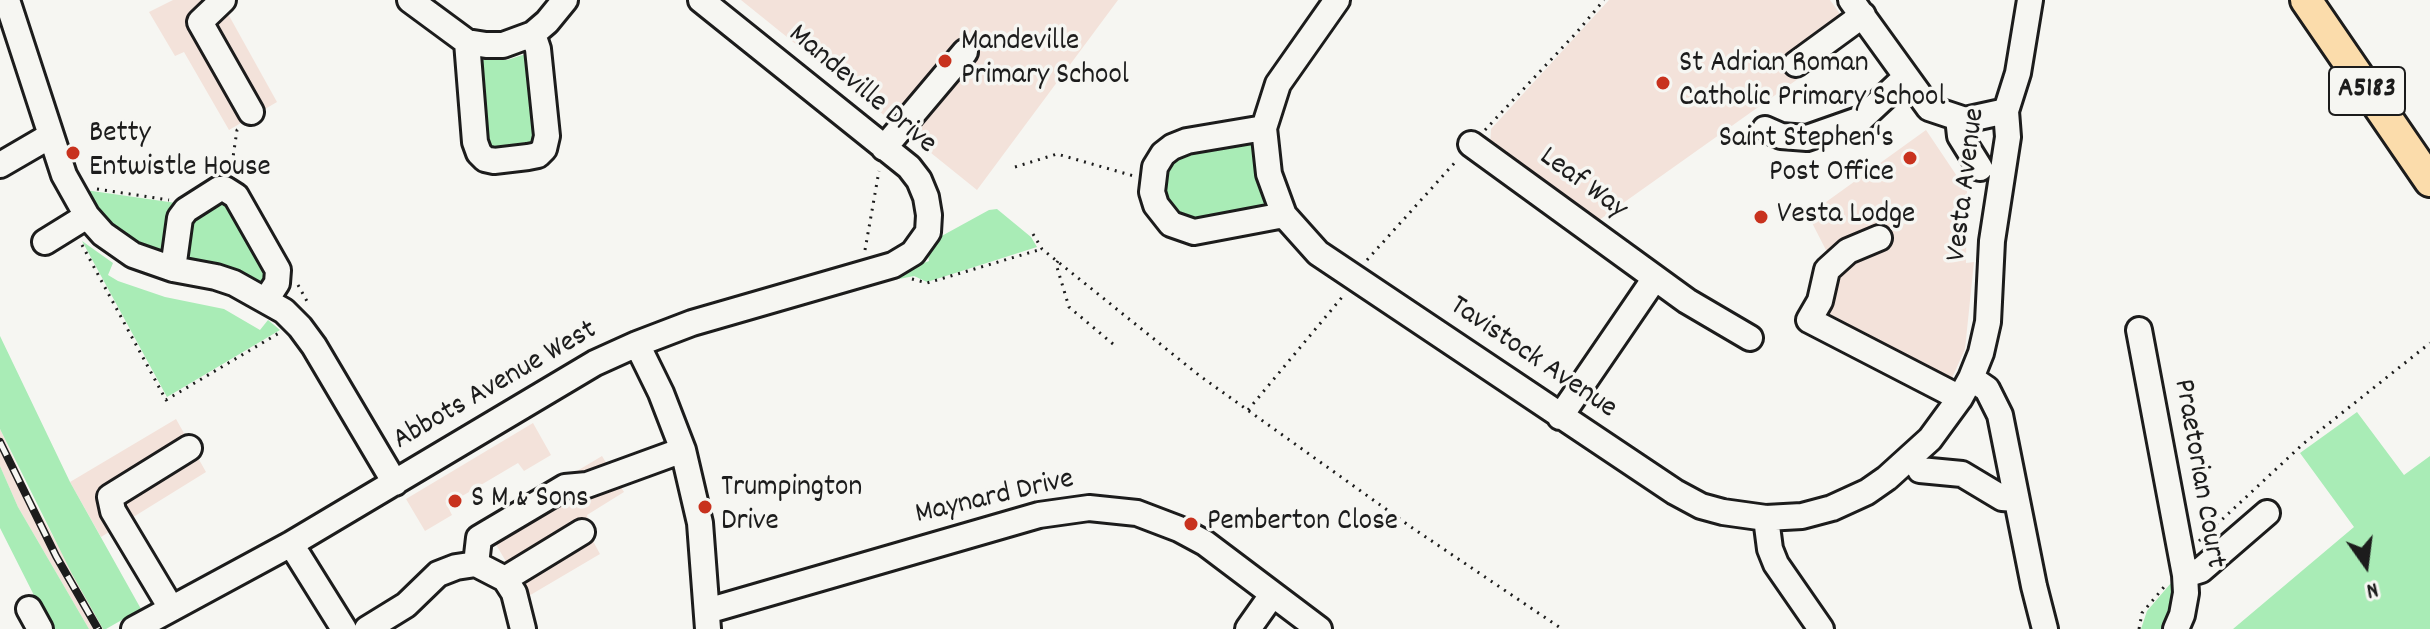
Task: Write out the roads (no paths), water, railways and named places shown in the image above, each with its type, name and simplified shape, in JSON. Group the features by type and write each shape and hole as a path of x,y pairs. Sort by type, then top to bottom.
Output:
{"main road":[{"name":"A5183","path":"2306,0 2430,181"}],"street":[{"path":"7,0 10,50 74,193 79,221 151,262 216,277 251,291 296,323 314,346 395,483"},
{"path":"223,0 200,22 251,112"},
{"path":"410,0 467,42 503,45 533,34 565,0"},
{"name":"Mandeville Drive","path":"701,0 909,167 926,197 928,232 903,259"},
{"name":"Tavistock Avenue","path":"1337,0 1278,84 1264,128 1269,174 1284,215 1318,253 1675,492 1701,506 1766,518"},
{"name":"Vesta Avenue","path":"1766,518 1802,516 1832,508 1867,492 1930,439 1965,388 1981,353 1988,322 1992,241 2008,137 2006,111 2018,73 2030,0"},
{"path":"1796,64 1857,7 1929,108 1965,120 2006,111"},
{"path":"467,42 475,142 479,153 485,159 494,161 528,157 538,155 544,149 547,136 538,49 533,34"},
{"path":"884,148 965,52"},
{"path":"1765,129 1781,136 1807,138 1834,129 1861,119 1906,77"},
{"path":"1958,118 1960,136 1980,168"},
{"path":"1264,128 1187,141 1172,147 1155,167 1152,181 1156,205 1171,224 1182,229 1206,232 1284,215"},
{"path":"0,165 50,136"},
{"name":"Leaf Way","path":"1471,144 1687,301 1750,338"},
{"path":"173,269 180,218 186,210 219,189 225,189 236,196 278,270 277,283 266,300"},
{"path":"45,242 79,221"},
{"path":"1879,238 1848,251 1827,270 1820,301 1809,320 1965,388 1987,389 1995,401 2006,440 2045,629"},
{"name":"Abbots Avenue West","path":"139,626 291,544 595,363 692,323 903,259"},
{"path":"1560,417 1655,278"},
{"name":"Praetorian Court","path":"2139,330 2180,550 2175,580 2186,593 2176,629"},
{"path":"637,344 661,393 683,450 700,523 707,620"},
{"path":"171,608 113,511 110,497 189,448"},
{"path":"476,564 479,538 565,487 587,485 683,450"},
{"path":"1920,470 1962,474 2002,498 2016,499"},
{"name":"Maynard Drive","path":"707,620 1039,515 1089,508 1137,513 1179,529 1205,543 1319,629"},
{"path":"2175,580 2201,570 2267,513"},
{"path":"1766,518 1770,549 1776,564 1821,629"},
{"path":"505,579 582,532"},
{"path":"291,544 344,629"},
{"path":"367,629 417,597 438,574 476,564 505,579 514,593 523,629"},
{"path":"1248,629 1272,595"}],"railway":[{"path":"0,442 56,556 98,629"}],"place":[{"name":"Mandeville Primary School","path":"945,61"},
{"name":"St Adrian Roman Catholic Primary School","path":"1663,83"},
{"name":"Betty Entwistle House","path":"73,153"},
{"name":"Saint Stephen's Post Office","path":"1910,158"},
{"name":"Vesta Lodge","path":"1761,217"},
{"name":"S M & Sons","path":"455,501"},
{"name":"Trumpington Drive","path":"705,507"},
{"name":"Pemberton Close","path":"1191,524"}]}
